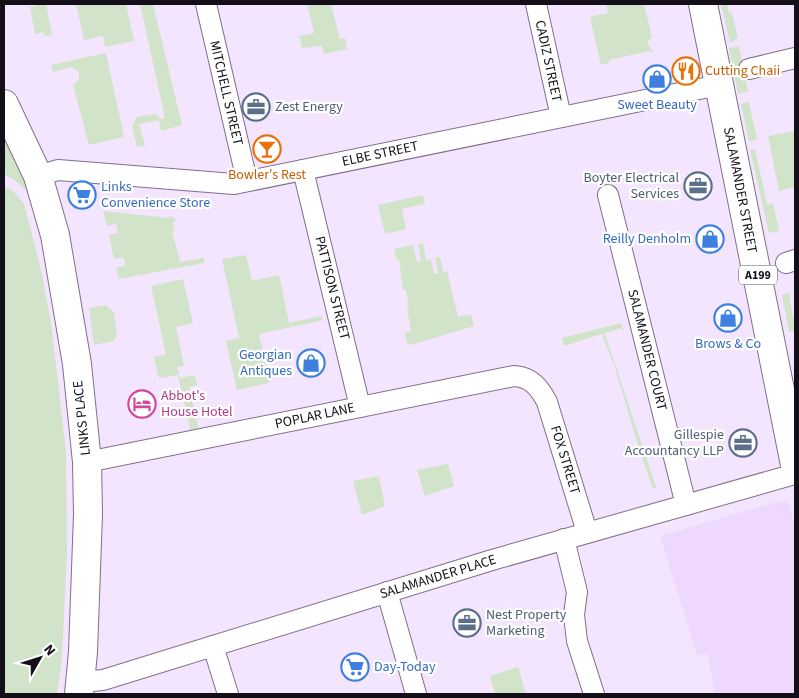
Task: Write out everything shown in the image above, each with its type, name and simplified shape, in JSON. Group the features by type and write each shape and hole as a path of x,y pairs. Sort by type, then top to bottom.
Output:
{"street":[{"name":"MITCHELL STREET","path":"206,4 246,181"},
{"name":"CADIZ STREET","path":"536,4 561,117"},
{"name":"SALAMANDER STREET","path":"703,4 795,466"},
{"path":"749,69 795,58"},
{"name":"ELBE STREET","path":"38,176 58,170 225,184 303,170 719,85"},
{"name":"LINKS PLACE","path":"4,104 38,176 55,235 77,364 87,462 88,514 80,688"},
{"name":"PATTISON STREET","path":"303,170 360,407"},
{"name":"SALAMANDER COURT","path":"608,195 686,505"},
{"name":"POPLAR LANE","path":"87,462 514,376 528,379 539,389"},
{"name":"FOX STREET","path":"539,389 547,402 586,532"},
{"name":"SALAMANDER PLACE","path":"80,688 586,532 795,474"},
{"path":"564,539 577,592 574,615 577,641 594,694"},
{"path":"387,592 416,694"},
{"path":"214,646 228,694"}],"shaded area":[{"path":"783,500 790,505 795,534 795,694 715,694 708,654 697,655 660,536"}],"green space":[{"path":"35,4 46,4 52,35 44,36 43,32 35,34 30,7 35,6"},
{"path":"76,4 126,4 134,41 105,47 103,36 84,40"},
{"path":"140,4 153,4 182,125 161,131 159,120 139,124 145,146 137,147 132,125 137,117 153,114 158,115 159,119 165,118"},
{"path":"307,4 331,4 340,39 345,38 347,49 324,54 322,46 302,48 299,36 314,33"},
{"path":"606,4 644,4 652,37 647,42 653,53 649,51 609,60 609,63 601,65 590,17 608,13"},
{"path":"721,4 727,4 729,13 732,13 738,38 730,43"},
{"path":"739,46 748,91 738,94 729,48"},
{"path":"106,53 124,137 89,145 73,85 79,80 79,72 71,67 53,72 51,65"},
{"path":"749,102 757,140 749,141 741,104"},
{"path":"4,130 33,196 4,174"},
{"path":"795,131 795,187 779,191 768,136"},
{"path":"755,149 767,204 773,203 779,231 769,233 750,150"},
{"path":"4,186 13,191 24,204 40,265 51,322 66,452 67,552 62,659 57,694 4,694"},
{"path":"423,195 425,204 402,209 406,229 385,234 378,205"},
{"path":"103,211 168,218 171,216 176,220 173,223 174,231 172,231 180,262 204,258 204,263 119,279 116,268 126,265 123,257 114,259 109,235 118,233 116,224 107,226"},
{"path":"423,243 426,260 431,259 434,274 438,273 435,258 440,257 443,272 447,271 458,317 471,314 474,326 410,345 407,343 405,333 411,331 407,308 409,307 406,290 403,290 399,259 396,259 394,249 413,245 417,262 421,261 418,244"},
{"path":"246,255 252,281 279,275 289,323 321,316 323,320 259,334 269,383 237,390 226,341 239,338 222,259"},
{"path":"183,279 193,323 176,327 184,366 177,367 180,378 195,375 197,385 189,387 199,431 191,433 178,375 159,378 154,357 166,354 151,286"},
{"path":"789,293 795,331 789,332 782,295"},
{"path":"106,305 114,312 117,336 113,341 94,345 89,308"},
{"path":"621,323 624,332 621,328 564,346 562,338"},
{"path":"605,334 656,487 653,489 642,457 643,451 640,451 614,365 602,335"},
{"path":"448,464 454,486 425,496 417,470"},
{"path":"379,476 385,506 362,515 353,481"},
{"path":"518,667 526,694 495,694 490,676"}],"place":[{"name":"Cutting Chaii","path":"686,71"},
{"name":"Sweet Beauty","path":"657,79"},
{"name":"Zest Energy","path":"256,107"},
{"name":"Bowler's Rest","path":"267,149"},
{"name":"Boyter Electrical Services","path":"698,186"},
{"name":"Links Convenience Store","path":"82,195"},
{"name":"Reilly Denholm","path":"710,239"},
{"name":"Brows & Co","path":"728,318"},
{"name":"Georgian Antiques","path":"311,363"},
{"name":"Abbot's House Hotel","path":"142,404"},
{"name":"Gillespie Accountancy LLP","path":"743,443"},
{"name":"Nest Property Marketing","path":"467,623"},
{"name":"Day-Today","path":"355,667"}]}
